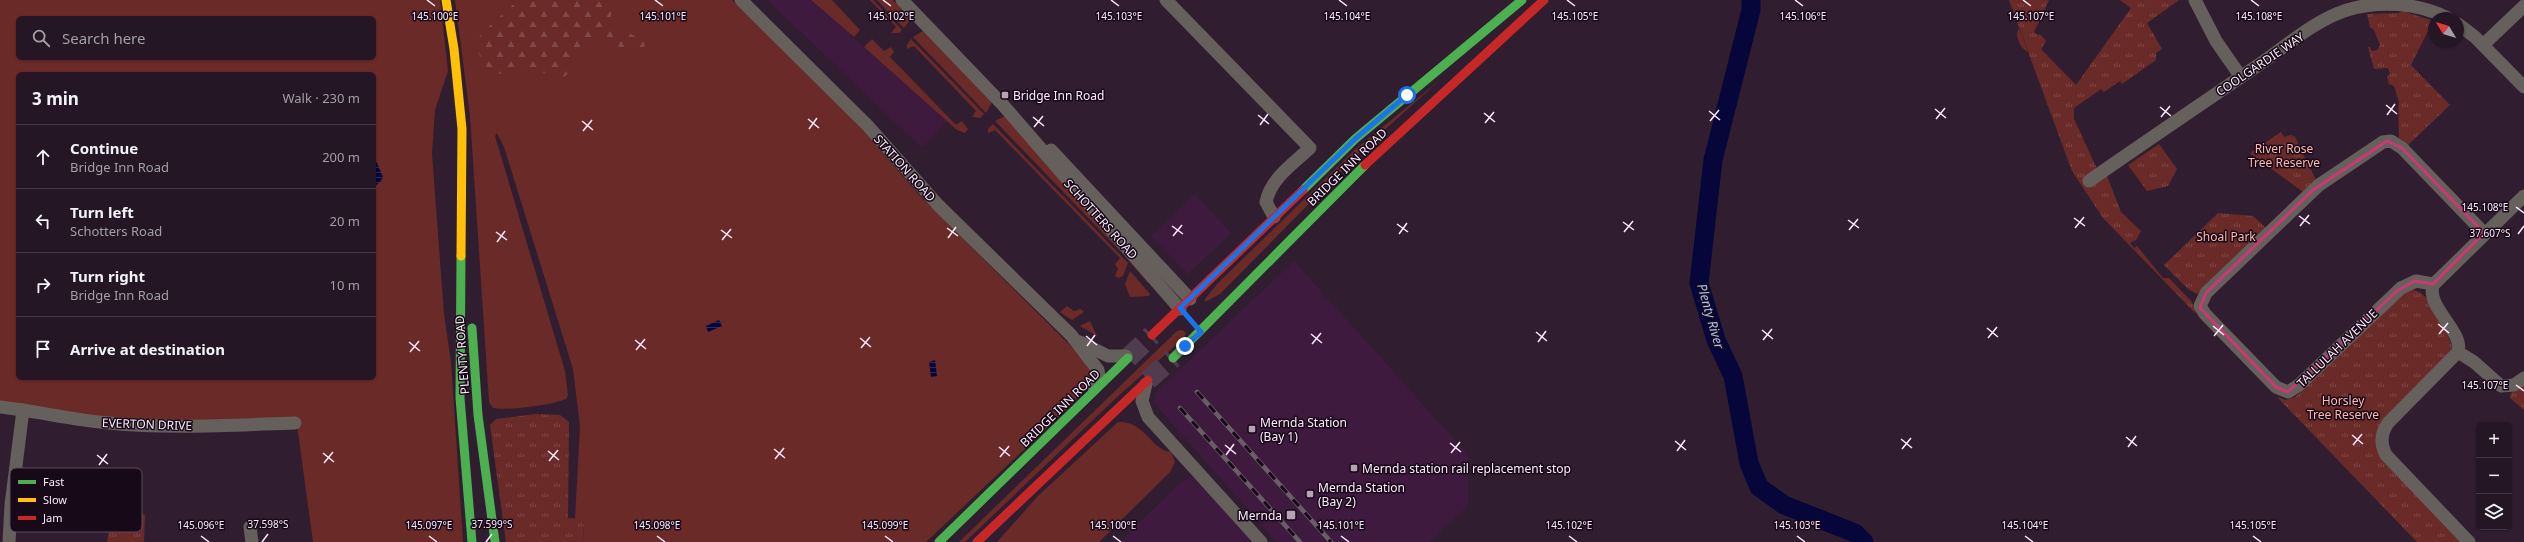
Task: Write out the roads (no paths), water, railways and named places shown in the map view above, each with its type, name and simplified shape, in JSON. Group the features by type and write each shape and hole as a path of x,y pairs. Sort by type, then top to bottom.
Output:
{"main road":[{"name":"PLENTY ROAD","path":"446,0 458,88 462,167 471,285"},
{"name":"BRIDGE INN ROAD","path":"1152,335 1183,311 1274,217 1355,139 1522,0"},
{"name":"BRIDGE INN ROAD","path":"1173,358 1198,328 1350,180 1544,0"},
{"name":"PLENTY ROAD","path":"462,167 460,398 472,542"},
{"name":"PLENTY ROAD","path":"472,317 478,415 495,542"},
{"name":"BRIDGE INN ROAD","path":"939,542 1087,399 1127,357"},
{"path":"977,542 1148,380"}],"street":[{"name":"STATION ROAD","path":"740,0 862,120 938,205 1071,335 1098,370 1098,381 1087,399"},
{"name":"SCHOTTERS ROAD","path":"902,0 1003,105 1183,311"},
{"path":"1166,0 1310,148 1275,181 1268,192 1266,202 1274,217"},
{"path":"2195,0 2216,41 2240,77"},
{"name":"COOLGARDIE WAY","path":"2089,181 2324,21 2354,8 2386,4 2407,5 2435,12"},
{"path":"2483,45 2524,6"},
{"path":"2464,29 2483,45 2524,87"},
{"name":"SCHOTTERS ROAD","path":"1003,105 1047,145 1192,302"},
{"name":"TALLULAH AVENUE","path":"2432,287 2416,281 2397,291 2299,385 2288,392 2279,390 2272,384 2202,311 2200,302 2210,289 2313,190 2383,142 2391,141 2402,148 2484,233"},
{"path":"2469,542 2391,461 2384,451 2382,440 2388,423 2458,352 2458,343 2434,300 2432,287 2484,233 2524,196"},
{"name":"STATION ROAD","path":"1071,335 1108,356 1127,357"},
{"path":"2458,352 2474,362 2497,384 2505,387 2514,385 2524,378"},
{"path":"1148,380 1142,397 1142,406 1159,431 1261,542"},
{"name":"EVERTON DRIVE","path":"0,407 89,421 141,425 222,426 295,423"},
{"path":"15,468 23,410"},
{"path":"1116,410 1131,410 1159,431"},
{"path":"6,539 10,509"},
{"path":"250,527 252,542"}],"waterway":[{"name":"Plenty River","path":"1751,0 1751,10 1713,160 1699,283 1716,340 1733,376 1749,463 1759,487 1784,505 1855,533 1864,542"}],"tunnel":[{"path":"1128,358 1152,335"},
{"path":"1148,380 1173,358"}],"railway":[{"path":"1197,392 1331,542"},
{"path":"1180,408 1300,542"}],"place":[{"name":"Bridge Inn Road","path":"1005,95"},
{"name":"Mernda Station (Bay 1)","path":"1252,429"},
{"name":"Mernda station rail replacement stop","path":"1354,468"},
{"name":"Mernda Station (Bay 2)","path":"1310,494"},
{"name":"Mernda","path":"1291,515"}],"park label":[{"name":"River Rose Tree Reserve","path":"2284,155"},
{"name":"Shoal Park","path":"2226,236"},
{"name":"Horsley Tree Reserve","path":"2343,407"}]}
